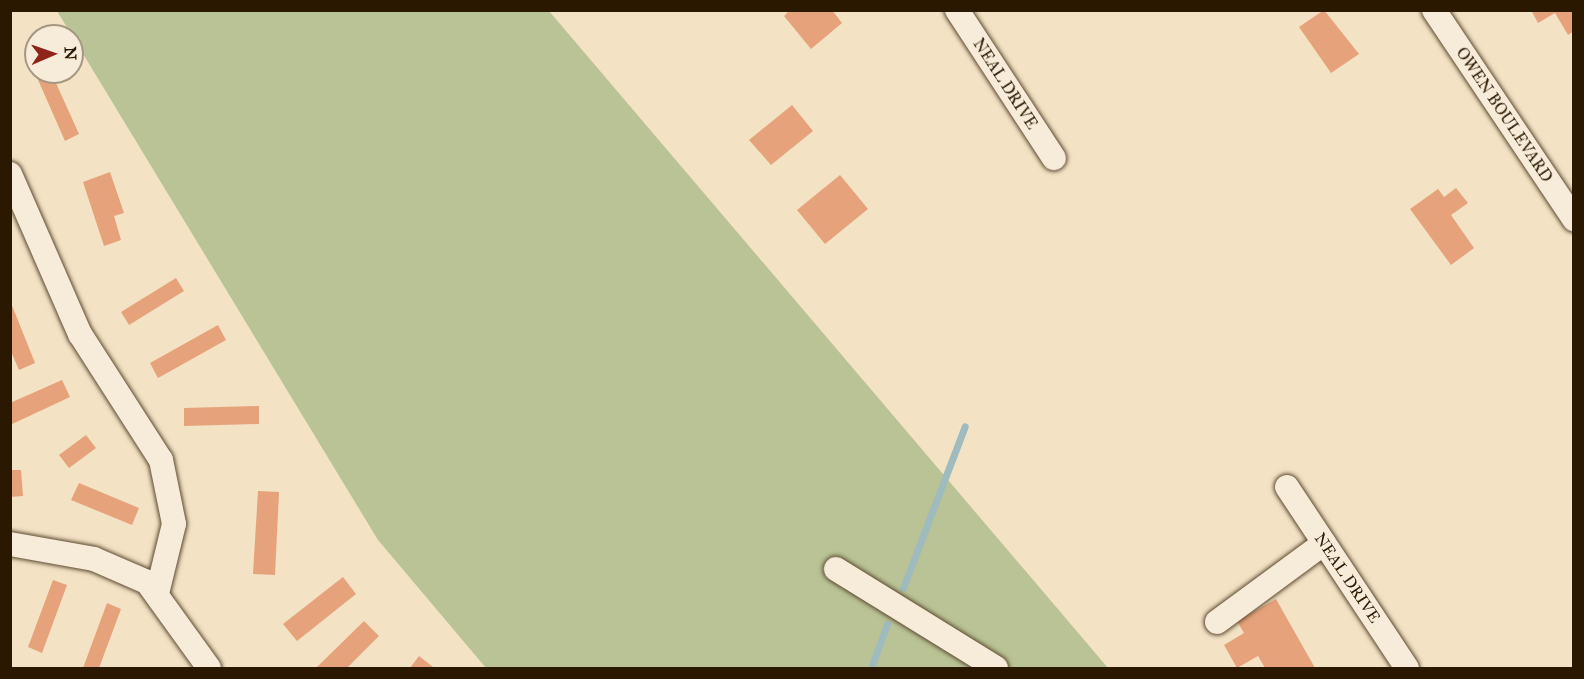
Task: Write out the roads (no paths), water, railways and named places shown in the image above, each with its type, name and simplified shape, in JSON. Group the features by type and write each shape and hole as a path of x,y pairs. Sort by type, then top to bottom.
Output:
{"street":[{"name":"NEAL DRIVE","path":"957,10 1054,158"},
{"name":"OWEN BOULEVARD","path":"1434,10 1574,219"},
{"path":"10,174 80,334 161,460 174,524 157,594"},
{"name":"NEAL DRIVE","path":"1287,487 1407,669"},
{"path":"1217,622 1324,543"},
{"path":"10,544 114,566 147,582 209,669"},
{"path":"836,569 996,669"}],"waterway":[{"path":"903,588 965,426"},
{"path":"871,668 887,624"}]}
